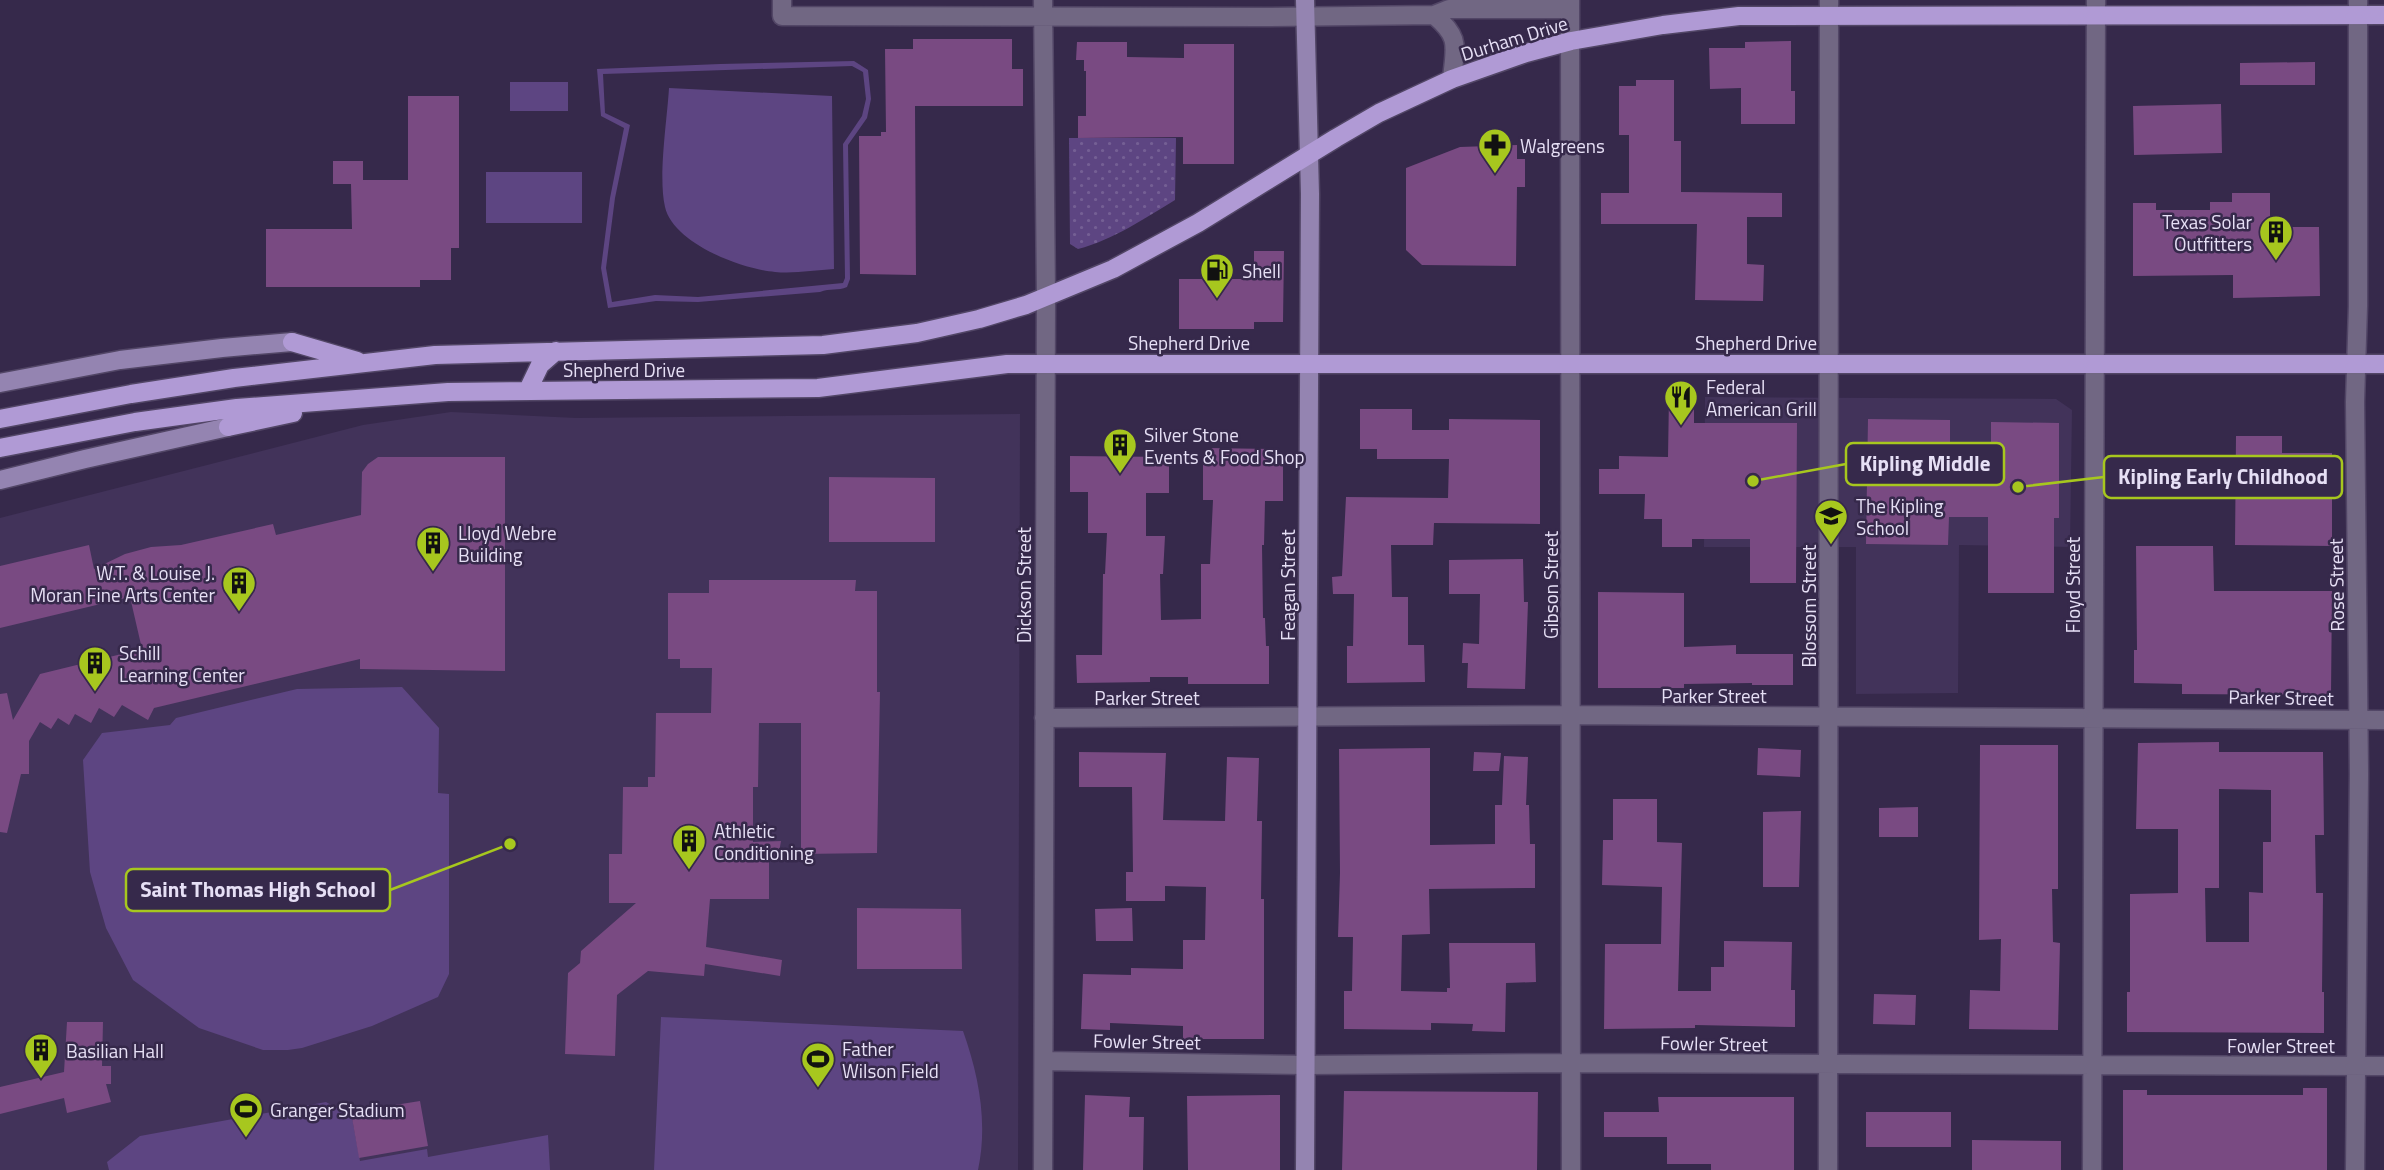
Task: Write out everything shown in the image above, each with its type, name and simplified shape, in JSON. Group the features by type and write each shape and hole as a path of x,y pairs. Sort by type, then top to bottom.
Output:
{"main road":[{"name":"Durham Drive","path":"1046,296 1122,265 1198,223 1379,113 1452,79 1526,53 1571,41 1663,25 1829,7 2358,7 2384,15"},
{"name":"Shepherd Drive","path":"0,419 221,380 435,355 823,345 917,333 1001,313 1046,296"},
{"path":"292,342 363,363"},
{"path":"528,390 540,365 556,351"},
{"name":"Shepherd Drive","path":"0,448 135,422 237,408 449,392 818,388 967,368 1045,363 2384,364"},
{"path":"228,428 362,398"}],"street":[{"path":"782,8 1305,8 1434,15 1449,9 1570,4"},
{"name":"Gibson Street","path":"1570,4 1571,1170"},
{"name":"Blossom Street","path":"1828,1170 1829,7"},
{"name":"Rose Street","path":"2355,1170 2358,7"},
{"name":"Dickson Street","path":"1043,1170 1046,296 1044,8"},
{"name":"Feagan Street","path":"1305,8 1310,153 1305,1170"},
{"name":"Floyd Street","path":"2092,1170 2096,8"},
{"path":"1434,15 1450,28 1454,36 1452,79"},
{"path":"0,383 120,360 292,342"},
{"path":"0,480 228,428"},
{"name":"Parker Street","path":"1044,718 1572,715 2093,716 2384,720"},
{"name":"Fowler Street","path":"1044,1061 1306,1065 1571,1063 2384,1066"}],"shaded area":[{"path":"854,61 868,70 871,99 867,118 848,145 850,279 847,287 820,292 698,302 656,301 608,308 601,268 610,198 624,128 601,116 597,69","holes":["852,66 863,72 866,99 862,116 843,144 843,283 698,297 655,295 612,302 606,268 615,198 630,125 605,113 603,74"]},
{"path":"510,82 568,82 568,111 510,111"},
{"path":"669,88 832,96 834,269 790,273 761,270 710,252 681,232 671,220 663,195"},
{"path":"1069,138 1176,138 1175,200 1116,234 1078,249 1070,244"},
{"path":"486,172 582,172 582,223 486,223"},
{"name":"The Kipling School","path":"1705,397 2056,399 2072,410 2070,547 1959,545 1958,693 1856,694 1856,547 1704,547"},
{"path":"451,412 576,418 1020,414 1018,1170 0,1170 0,518 363,425"},
{"path":"402,687 439,728 438,793 449,794 449,974 438,997 372,1026 302,1048 263,1050 199,1028 133,980 106,928 90,872 83,760 102,733 170,725 176,718 297,689"},
{"name":"Father Wilson Field","path":"661,1017 963,1031 974,1065 982,1117 978,1170 654,1170"},
{"name":"Granger Stadium","path":"326,1102 352,1117 360,1161 427,1149 428,1157 548,1135 550,1170 109,1170 107,1162 140,1136"}],"building":[{"path":"913,39 1012,39 1012,69 1023,69 1023,106 915,106 916,275 860,274 859,136 881,136 881,132 886,132 885,49 913,49"},
{"path":"1791,41 1791,91 1795,91 1795,124 1741,124 1741,88 1710,89 1709,48 1745,48 1745,42"},
{"path":"1077,42 1127,42 1127,57 1184,58 1184,44 1234,44 1234,164 1183,164 1183,137 1078,138 1078,116 1086,116 1086,71 1084,60 1076,60"},
{"path":"2315,62 2315,85 2240,85 2240,63"},
{"path":"1636,80 1674,80 1674,141 1681,141 1681,192 1782,193 1782,217 1747,217 1747,264 1764,265 1763,301 1695,300 1697,224 1601,224 1601,193 1629,193 1629,135 1619,135 1619,86 1636,86"},
{"path":"408,96 459,96 459,248 451,248 451,280 420,280 420,287 266,287 266,229 352,229 351,184 333,184 333,161 363,161 363,180 408,180"},
{"path":"2221,104 2222,153 2134,155 2133,106"},
{"name":"Walgreens","path":"1517,145 1517,159 1525,159 1525,187 1517,187 1516,266 1422,265 1406,250 1406,168 1460,147"},
{"path":"2232,193 2270,193 2270,227 2319,227 2320,296 2233,298 2233,275 2133,276 2133,203 2156,203 2156,210 2210,210 2210,202 2232,202"},
{"name":"Shell","path":"1254,251 1284,251 1283,322 1254,322 1254,329 1179,329 1179,279 1254,279"},
{"path":"1669,396 1694,397 1694,423 1797,423 1796,583 1750,583 1750,539 1692,539 1692,547 1662,547 1662,519 1644,519 1645,494 1599,494 1599,469 1619,469 1619,456 1668,457"},
{"path":"1360,409 1412,409 1412,430 1449,430 1449,419 1540,420 1540,524 1434,523 1433,545 1391,545 1392,597 1408,597 1408,645 1424,645 1425,682 1347,683 1347,646 1353,646 1354,594 1333,594 1332,577 1342,576 1346,497 1448,498 1449,459 1377,459 1377,449 1360,449"},
{"path":"1868,419 1950,420 1950,456 1991,456 1991,422 2059,423 2059,518 2054,518 2054,593 1988,593 1988,517 1949,517 1948,545 1866,544"},
{"path":"2236,436 2282,436 2282,453 2332,453 2332,546 2235,545"},
{"path":"1207,448 1279,449 1279,459 1283,459 1283,501 1265,501 1262,545 1263,618 1266,646 1269,646 1269,684 1188,684 1188,677 1150,677 1150,682 1077,683 1076,655 1102,655 1103,574 1107,533 1088,533 1088,492 1070,492 1070,456 1169,457 1169,493 1146,493 1146,536 1165,536 1163,574 1160,574 1161,620 1201,619 1201,564 1210,564 1213,500 1203,500 1203,460 1208,460"},
{"path":"378,457 505,457 505,671 360,669 360,659 154,708 148,720 122,705 114,717 99,708 91,723 75,714 69,725 58,718 51,729 40,722 29,741 29,774 21,774 7,833 0,832 0,694 7,693 13,720 40,674 142,649 130,597 0,628 0,566 89,545 94,569 125,554 151,547 181,545 273,524 276,535 361,515 362,472"},
{"path":"829,477 935,478 935,542 829,542"},
{"path":"2136,546 2213,546 2214,591 2332,591 2331,695 2182,694 2182,684 2134,683 2134,650 2137,650"},
{"path":"1523,559 1524,602 1528,602 1525,689 1467,688 1468,663 1462,663 1463,643 1479,644 1480,594 1449,594 1449,560"},
{"path":"709,580 856,580 855,591 877,591 877,692 880,692 877,853 801,854 801,723 759,723 758,787 753,787 753,842 781,841 778,858 769,858 769,899 710,899 706,947 782,960 780,976 705,964 704,976 648,971 617,995 615,1056 565,1054 568,973 580,963 581,951 636,903 609,903 609,854 622,854 623,787 648,787 648,777 655,777 656,713 711,713 712,668 680,668 680,659 668,659 668,593 709,593"},
{"path":"1598,592 1684,593 1684,647 1736,645 1736,654 1793,654 1793,685 1684,684 1684,688 1598,688"},
{"path":"2219,742 2219,752 2323,752 2324,835 2315,835 2316,893 2323,893 2324,1033 2127,1032 2127,992 2130,992 2130,894 2178,893 2178,829 2136,829 2138,743","holes":["2219,789 2271,790 2271,842 2263,842 2263,893 2249,892 2249,942 2206,942 2205,888 2219,888"]},
{"path":"1980,745 2058,745 2058,889 2052,889 2053,942 2060,943 2058,1030 1969,1029 1970,990 2000,991 2001,939 1979,940"},
{"path":"1430,748 1430,845 1495,844 1495,805 1502,805 1504,756 1528,757 1526,805 1529,805 1530,844 1535,844 1535,888 1429,889 1430,934 1402,935 1401,991 1447,992 1447,988 1450,988 1449,943 1535,943 1536,982 1506,983 1505,1032 1472,1031 1473,1024 1431,1023 1431,1030 1344,1029 1344,991 1352,991 1353,937 1338,937 1339,749"},
{"path":"1758,748 1801,750 1800,777 1757,775"},
{"path":"1079,752 1166,753 1163,820 1225,821 1227,757 1259,758 1257,821 1262,821 1264,1039 1183,1039 1183,1026 1110,1023 1110,1030 1081,1029 1083,974 1131,975 1131,968 1183,969 1183,940 1205,940 1206,887 1165,886 1165,901 1126,901 1126,872 1133,872 1132,787 1079,787"},
{"path":"1474,752 1501,753 1499,771 1473,771"},
{"path":"1613,799 1657,799 1657,842 1682,843 1678,991 1711,991 1711,967 1724,967 1724,941 1792,942 1791,990 1795,990 1795,1027 1695,1025 1695,1028 1604,1029 1605,944 1661,944 1662,887 1602,885 1603,840 1613,840"},
{"path":"1918,807 1918,837 1879,837 1879,808"},
{"path":"1801,811 1799,887 1763,887 1763,812"},
{"path":"857,908 961,909 962,969 857,969"},
{"path":"1132,908 1133,941 1096,941 1095,909"},
{"path":"1874,994 1916,995 1915,1025 1873,1024"},
{"path":"67,1022 103,1022 102,1066 111,1066 111,1084 106,1084 111,1102 67,1113 64,1098 0,1114 0,1087 64,1072"},
{"path":"2303,1088 2327,1088 2327,1170 2123,1170 2123,1090 2147,1090 2147,1095 2303,1095"},
{"path":"1344,1091 1538,1092 1537,1170 1342,1170"},
{"path":"1085,1095 1130,1097 1129,1117 1144,1117 1143,1170 1083,1170"},
{"path":"1280,1095 1280,1170 1188,1170 1187,1096"},
{"path":"1658,1097 1794,1097 1794,1170 1711,1170 1711,1164 1667,1164 1667,1137 1604,1137 1604,1112 1659,1112"},
{"path":"420,1101 428,1146 359,1158 351,1112"},
{"path":"1866,1112 1951,1112 1951,1147 1866,1147"},
{"path":"1972,1140 2061,1141 2061,1170 1972,1170"}],"place":[{"name":"Walgreens","path":"1495,175"},
{"name":"Texas Solar Outfitters","path":"2276,262"},
{"name":"Shell","path":"1217,300"},
{"name":"Federal American Grill","path":"1681,427"},
{"name":"Silver Stone Events & Food Shop","path":"1120,475"},
{"name":"Kipling Middle","path":"1753,481"},
{"name":"Kipling Early Childhood","path":"2018,487"},
{"name":"The Kipling School","path":"1831,546"},
{"name":"Lloyd Webre Building","path":"433,573"},
{"name":"W.T. & Louise J. Moran Fine Arts Center","path":"239,613"},
{"name":"Schill Learning Center","path":"95,693"},
{"name":"Saint Thomas High School","path":"510,844"},
{"name":"Athletic Conditioning","path":"689,871"},
{"name":"Basilian Hall","path":"41,1080"},
{"name":"Father Wilson Field","path":"818,1089"},
{"name":"Granger Stadium","path":"246,1139"}]}
